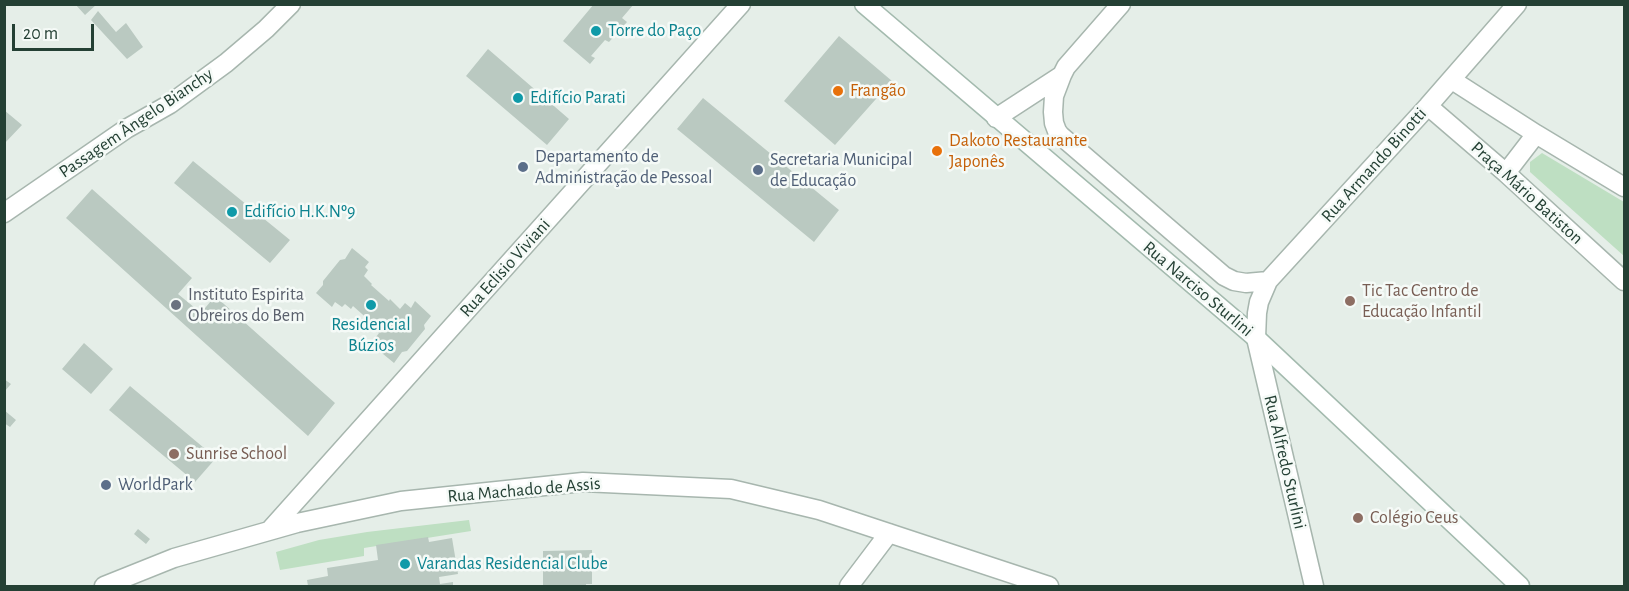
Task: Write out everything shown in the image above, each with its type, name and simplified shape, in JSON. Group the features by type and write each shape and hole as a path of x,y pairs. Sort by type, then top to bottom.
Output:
{"street":[{"name":"Passagem Ângelo Bianchy","path":"4,213 126,129 180,97 226,63 291,4"},
{"name":"Rua Eclisio Viviani","path":"269,532 741,4"},
{"name":"Rua Narciso Sturlini","path":"864,4 1256,338 1520,586"},
{"path":"996,118 1062,75 1066,67 1121,4"},
{"name":"Rua Armando Binotti","path":"1256,338 1259,302 1268,281 1452,80 1517,4"},
{"name":"Rua Narciso Sturlini","path":"1062,75 1054,96 1053,112 1056,131 1060,135 1224,276 1246,283 1268,281"},
{"path":"1452,80 1624,187"},
{"name":"Praça Mário Batiston","path":"1428,106 1506,173 1624,281"},
{"path":"1506,173 1536,134"},
{"name":"Rua Alfredo Sturlini","path":"1256,338 1314,586"},
{"name":"Rua Machado de Assis","path":"104,586 174,558 297,524 401,501 583,482 731,489 819,510 1049,586"},
{"path":"849,586 889,533"}],"green space":[{"path":"1542,153 1624,202 1624,256 1530,172 1530,162"},
{"path":"469,520 471,531 364,548 364,556 280,570 276,552 319,540 367,532"}],"building":[{"path":"75,4 97,4 85,15"},
{"name":"Torre do Paço","path":"594,4 634,4 622,18 627,22 609,42 605,40 591,56 595,58 590,64 563,41"},
{"path":"98,11 116,32 126,23 143,47 127,59 91,20"},
{"name":"Frangão","path":"839,36 892,81 835,145 784,101"},
{"name":"Edifício Parati","path":"488,49 569,119 547,145 466,76"},
{"name":"Secretaria Municipal de Educação","path":"703,98 839,210 814,242 677,129"},
{"path":"4,110 22,125 4,144"},
{"name":"Edifício H.K.Nº9","path":"193,161 290,240 270,263 174,183"},
{"name":"Instituto Espirita Obreiros do Bem","path":"92,189 192,278 178,294 201,313 215,296 335,403 308,436 66,218"},
{"name":"Residencial Búzios","path":"352,248 369,262 365,267 368,270 364,276 389,301 390,299 400,309 405,303 411,308 415,301 431,316 424,325 425,329 394,363 377,349 382,343 376,337 379,333 369,324 371,322 353,306 351,309 345,304 342,307 335,302 332,307 316,293 323,285 323,281 340,260 345,259"},
{"path":"84,343 113,369 91,394 62,369"},
{"path":"4,379 11,384 4,392"},
{"path":"130,386 216,458 195,482 109,410"},
{"path":"4,410 16,420 10,427 4,423"},
{"path":"138,529 150,539 146,544 134,534"},
{"name":"Varandas Residencial Clube","path":"428,537 429,542 452,538 458,574 439,577 440,584 453,582 453,586 308,586 307,580 328,576 327,568 378,560 376,545"},
{"path":"592,550 592,584 586,584 586,586 543,585 543,551"}],"place":[{"name":"Torre do Paço","path":"596,31"},
{"name":"Frangão","path":"838,91"},
{"name":"Edifício Parati","path":"518,98"},
{"name":"Dakoto Restaurante Japonês","path":"937,151"},
{"name":"Departamento de Administração de Pessoal","path":"523,167"},
{"name":"Secretaria Municipal de Educação","path":"758,170"},
{"name":"Edifício H.K.Nº9","path":"232,212"},
{"name":"Tic Tac Centro de Educação Infantil","path":"1350,301"},
{"name":"Instituto Espirita Obreiros do Bem","path":"176,305"},
{"name":"Residencial Búzios","path":"371,305"},
{"name":"Sunrise School","path":"174,454"},
{"name":"WorldPark","path":"106,485"},
{"name":"Colégio Ceus","path":"1358,518"},
{"name":"Varandas Residencial Clube","path":"405,564"}]}
